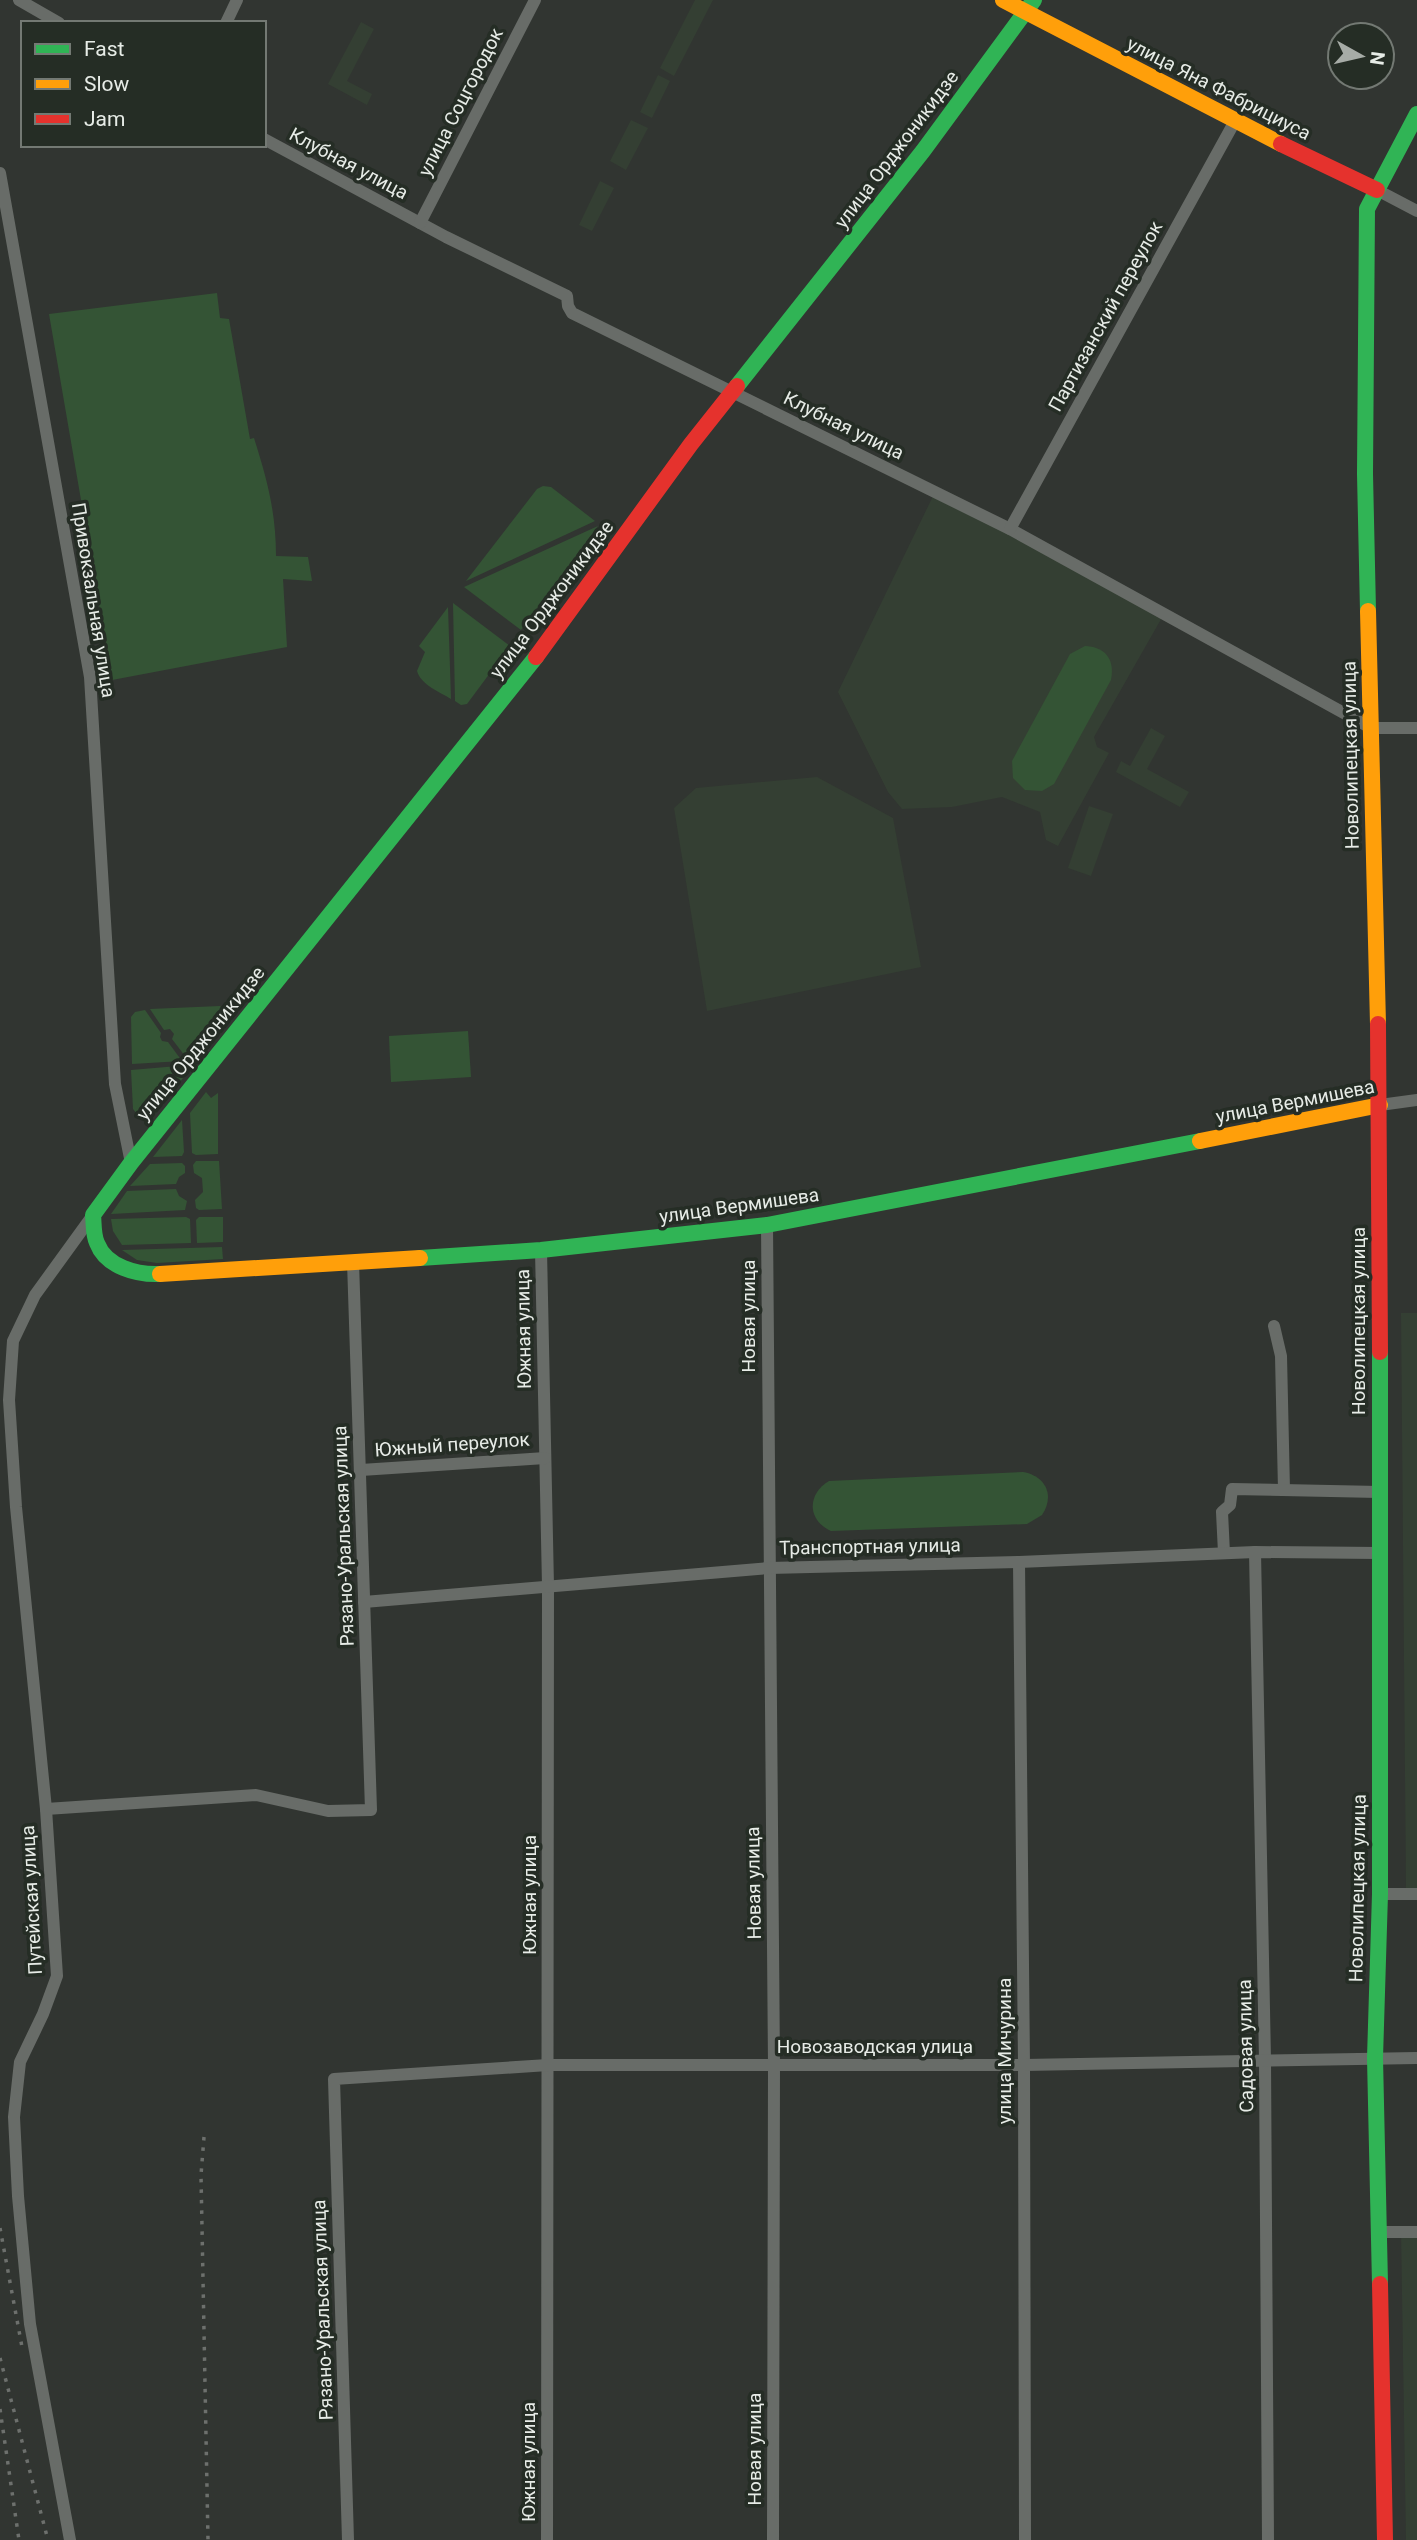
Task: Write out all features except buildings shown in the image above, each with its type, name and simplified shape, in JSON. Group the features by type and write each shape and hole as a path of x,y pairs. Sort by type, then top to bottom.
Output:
{"street":[{"path":"19,0 56,21"},
{"path":"227,21 237,0"},
{"name":"улица Соцгородок","path":"419,223 535,0"},
{"name":"улица Яна Фабрициуса","path":"1003,0 1030,6 1235,121 1417,211"},
{"name":"улица Орджоникидзе","path":"93,1215 131,1163 545,644 691,444 923,151 1030,6"},
{"name":"Новолипецкая улица","path":"1385,2540 1375,2058 1380,1894 1380,1105 1364,474 1367,209 1417,114"},
{"name":"Партизанский переулок","path":"1010,529 1235,121"},
{"name":"Клубная улица","path":"266,140 419,223 567,296 572,313 1010,529 1371,728 1417,728"},
{"name":"Привокзальная улица","path":"0,173 90,677 115,1084 131,1163"},
{"name":"улица Вермишева","path":"93,1215 97,1245 113,1264 132,1272 154,1274 541,1250 767,1225 1417,1100"},
{"name":"Путейская улица","path":"70,2540 30,2324 18,2196 14,2117 20,2062 44,2014 57,1976 46,1808 16,1507 9,1400 13,1341 34,1295 93,1215"},
{"name":"Новая улица","path":"767,1225 774,2066 773,2540"},
{"name":"Южная улица","path":"541,1250 548,1586 547,2540"},
{"name":"Рязано-Уральская улица","path":"46,1808 256,1796 328,1811 371,1810 353,1262"},
{"path":"1274,1326 1281,1356 1284,1490"},
{"name":"Южный переулок","path":"361,1470 545,1458"},
{"path":"1224,1553 1222,1512 1230,1505 1232,1489 1379,1492"},
{"name":"Транспортная улица","path":"364,1602 769,1568 1019,1562 1255,1552 1379,1553"},
{"name":"Садовая улица","path":"1255,1552 1265,2060 1268,2540"},
{"name":"улица Мичурина","path":"1019,1562 1025,2540"},
{"path":"1380,1894 1417,1894"},
{"name":"Новозаводская улица","path":"334,2079 548,2065 1024,2065 1417,2058"},
{"name":"Рязано-Уральская улица","path":"334,2079 348,2540"},
{"path":"1378,2232 1417,2232"}],"shaded area":[{"path":"695,0 713,0 674,76 660,68"},
{"path":"361,22 374,29 347,81 372,94 367,105 328,84"},
{"path":"658,75 670,81 652,118 640,112"},
{"path":"631,120 648,128 626,170 610,161"},
{"path":"600,181 614,188 592,231 579,225"},
{"path":"935,492 1164,614 1094,737 1097,747 1109,753 1058,846 1046,840 1040,812 1002,797 952,807 902,809 888,792 838,692"},
{"path":"1151,728 1165,736 1147,769 1189,792 1180,807 1116,772 1121,761 1130,766"},
{"path":"817,777 893,818 921,967 707,1011 674,808 696,788"},
{"path":"1089,806 1113,814 1091,876 1068,868"},
{"path":"1401,1313 1417,1313 1417,1888 1406,1888"},
{"path":"1401,2232 1417,2232 1417,2540 1406,2540"}],"green space":[{"path":"217,293 220,318 229,319 250,439 254,438 270,496 276,556 308,557 312,581 283,579 287,647 112,680 49,314"},
{"path":"543,486 551,487 595,521 466,581 537,489"},
{"path":"598,526 521,630 464,587"},
{"path":"453,603 510,646 467,704 461,705 455,701"},
{"path":"448,607 451,699 427,684 417,671 425,652 419,646"},
{"path":"1085,646 1104,652 1112,666 1111,680 1054,784 1042,791 1025,790 1013,778 1012,761 1070,654"},
{"path":"220,1006 223,1009 185,1056 172,1039 174,1034 170,1029 164,1030 150,1009"},
{"path":"145,1010 161,1033 162,1041 168,1042 182,1061 132,1064 131,1017 135,1012"},
{"path":"468,1031 471,1077 391,1082 389,1036"},
{"path":"185,1064 190,1069 156,1113 151,1114 150,1110"},
{"path":"178,1066 142,1113 137,1114 133,1109 131,1070"},
{"path":"206,1092 211,1098 218,1093 218,1154 196,1155 192,1153 190,1113"},
{"path":"182,1120 182,1156 153,1157"},
{"path":"196,1161 219,1161 222,1209 196,1208 195,1200 203,1192 202,1178 194,1173 193,1165"},
{"path":"182,1163 185,1173 179,1177 176,1184 130,1186 150,1164"},
{"path":"176,1189 179,1196 187,1201 185,1210 111,1214 127,1191"},
{"path":"199,1217 223,1217 223,1242 197,1243 196,1220"},
{"path":"111,1219 190,1219 191,1243 122,1245 113,1231"},
{"path":"222,1247 223,1259 157,1263 137,1260 122,1250"},
{"path":"1023,1472 1043,1482 1048,1494 1042,1515 1027,1524 831,1531 817,1520 814,1514 817,1493 829,1481"}],"railway":[{"path":"204,2137 201,2175 208,2540"},
{"path":"0,2228 22,2347"},
{"path":"0,2358 48,2540"},
{"path":"0,2409 19,2540"}],"traffic: fast":[{"path":"737,386 923,151 1034,0"},
{"path":"1368,611 1365,474 1367,209 1417,114"},
{"path":"160,1274 132,1271 107,1258 96,1240 93,1215 131,1163 536,657"},
{"path":"420,1258 541,1250 767,1225 1200,1141"},
{"path":"1380,1352 1380,1894 1375,2058 1380,2284"}],"traffic: slow":[{"path":"1003,0 1281,144"},
{"path":"1368,611 1378,1024"},
{"path":"1200,1141 1380,1105"},
{"path":"160,1274 420,1258"}],"traffic: jam":[{"path":"1281,144 1377,190"},
{"path":"536,657 691,444 737,386"},
{"path":"1378,1024 1380,1352"},
{"path":"1380,2284 1385,2540"}]}
